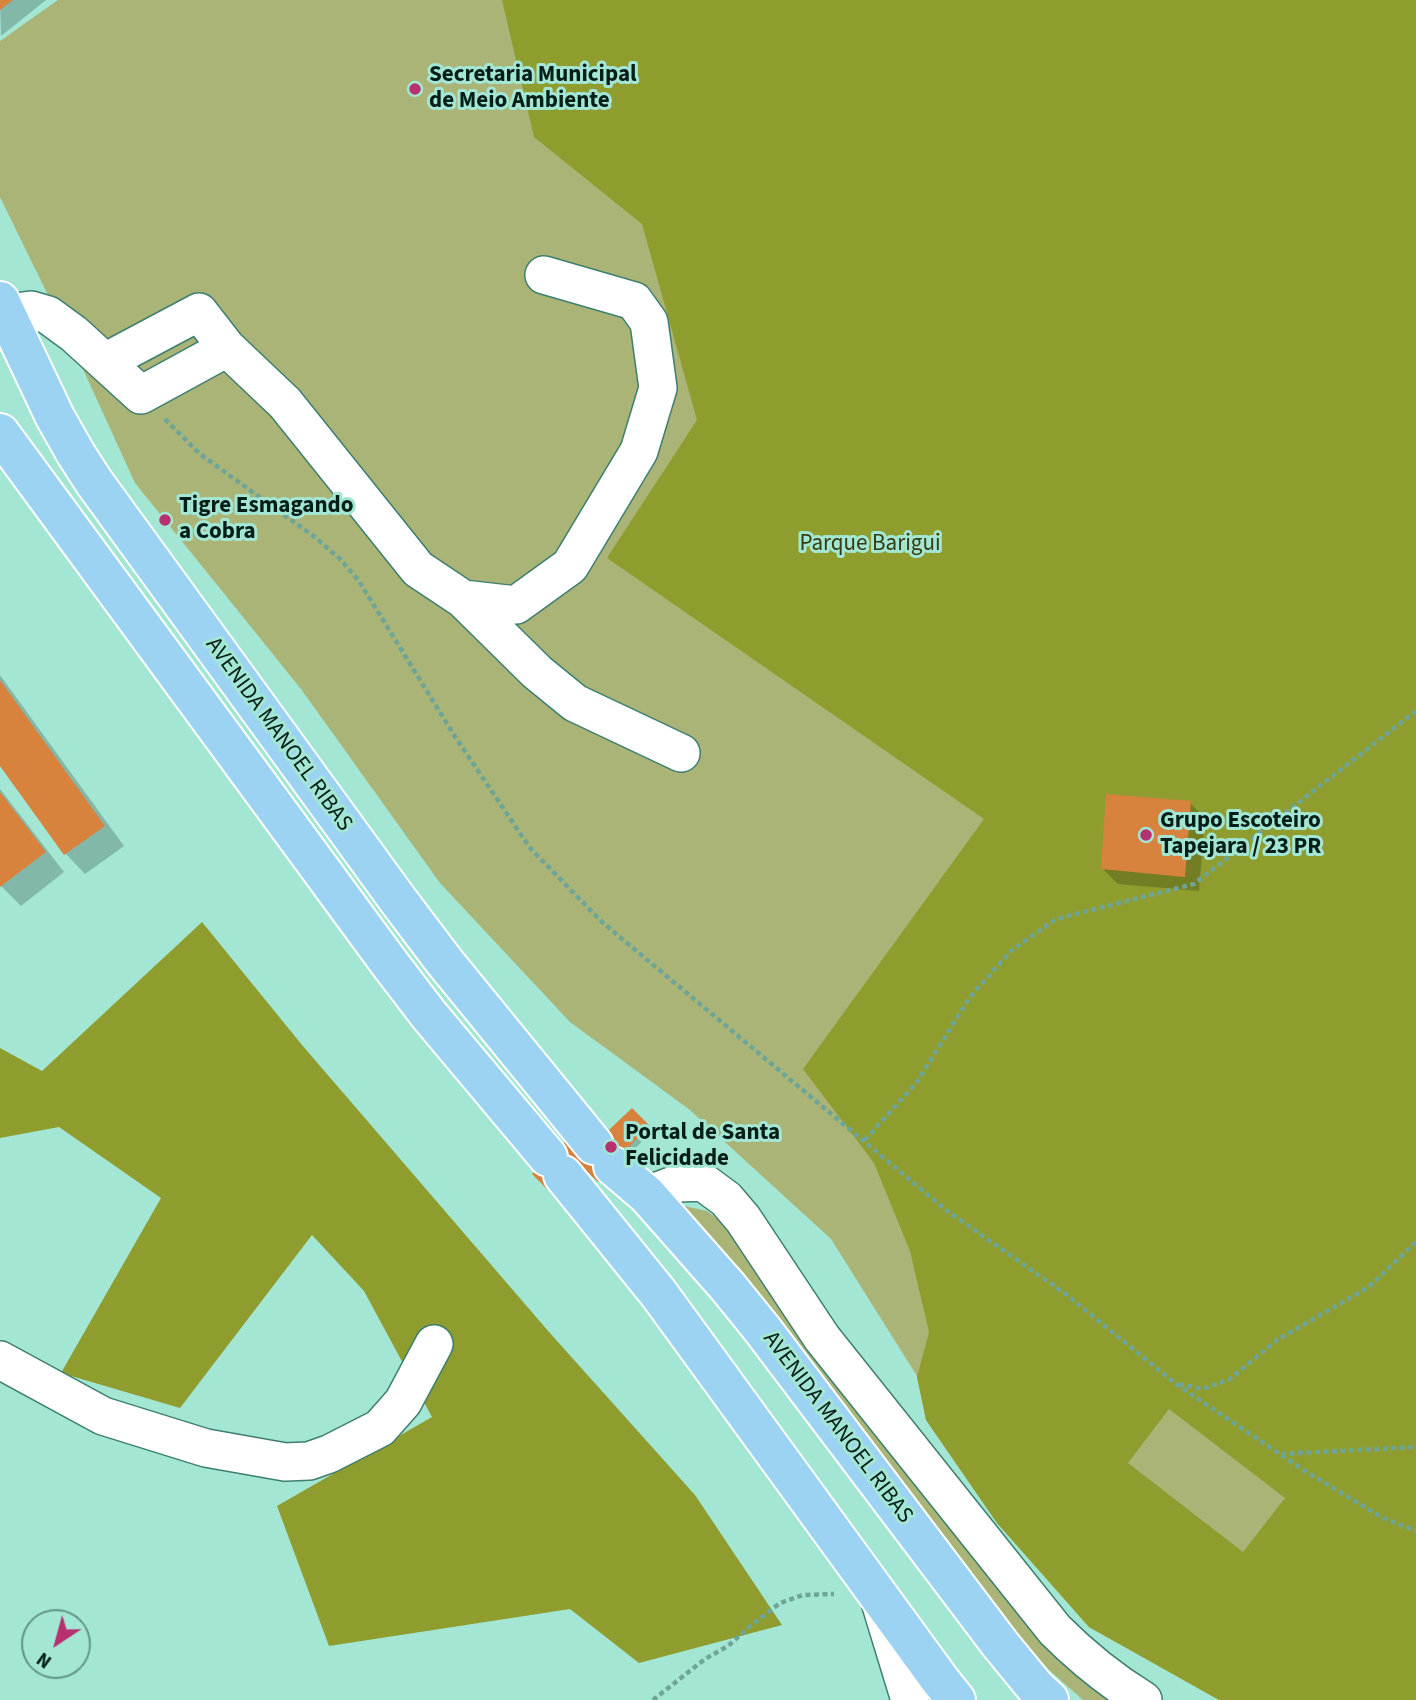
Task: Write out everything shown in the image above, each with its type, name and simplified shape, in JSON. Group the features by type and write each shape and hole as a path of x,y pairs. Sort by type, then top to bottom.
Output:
{"main road":[{"name":"AVENIDA MANOEL RIBAS","path":"2,310 55,417 94,482 398,900 444,961 604,1156 647,1195 728,1287 1000,1644 1049,1700"},
{"name":"AVENIDA MANOEL RIBAS","path":"0,433 390,964 437,1025 659,1294 956,1700"}],"street":[{"path":"463,599 516,605 570,566 639,451 658,388 649,322 634,301 544,275"},
{"path":"2,310 32,310 48,315 74,334 141,395 227,348"},
{"path":"106,362 200,312 227,348 285,403 418,569 463,599 537,672 575,703 681,753"},
{"path":"647,1195 679,1183 703,1182 726,1199 743,1219 822,1338 1055,1630 1081,1656 1143,1700"},
{"path":"0,1360 103,1416 206,1448 285,1462 309,1461 329,1454 380,1427 403,1402 434,1345"},
{"path":"877,1594 910,1700"}],"path":[{"path":"141,395 200,454 316,538 340,559 359,581 454,735 530,848 602,922 946,1210 1067,1295 1176,1384 1382,1518 1416,1531"},
{"path":"865,1140 917,1082 970,997 1012,950 1056,919 1194,884 1416,712"},
{"path":"1176,1384 1203,1389 1230,1379 1277,1340 1369,1287 1416,1242"},
{"path":"1281,1454 1416,1447"},
{"path":"653,1700 705,1659 728,1646 780,1603 803,1595 877,1594"}],"green space":[{"name":"Parque Barigui","path":"58,0 1416,0 1416,1700 1219,1700 1089,1627 997,1523 926,1420 917,1376 831,1239 690,1110 570,1022 440,883 301,689 135,483 0,197 0,41"},
{"name":"Parque Barigui","path":"502,0 1416,0 1416,1700 1219,1700 1089,1627 997,1523 926,1420 917,1377 929,1332 910,1251 874,1163 803,1069 984,819 607,558 697,420 642,224 534,137","holes":["1169,1409 1285,1498 1243,1552 1128,1463"]},
{"path":"202,922 302,1045 549,1332 695,1495 782,1625 639,1663 570,1609 329,1646 277,1506 432,1417 364,1291 312,1235 180,1408 61,1373 161,1198 59,1127 0,1138 0,1048 42,1071"},
{"path":"680,1205 707,1211 731,1230 1112,1700 1083,1700 1048,1669 1011,1629 780,1321 738,1269"}],"building":[{"path":"0,0 13,0 0,10"},
{"path":"0,680 105,826 64,855 0,766"},
{"path":"0,792 46,852 0,887"},
{"name":"Grupo Escoteiro Tapejara / 23 PR","path":"1106,794 1191,801 1185,877 1101,869"},
{"name":"Portal de Santa Felicidade","path":"632,1108 649,1125 598,1182 577,1162 548,1190 532,1174 574,1133 589,1149"}],"place":[{"name":"Secretaria Municipal de Meio Ambiente","path":"415,89"},
{"name":"Tigre Esmagando a Cobra","path":"165,520"},
{"name":"Grupo Escoteiro Tapejara / 23 PR","path":"1146,835"},
{"name":"Portal de Santa Felicidade","path":"611,1147"}]}
